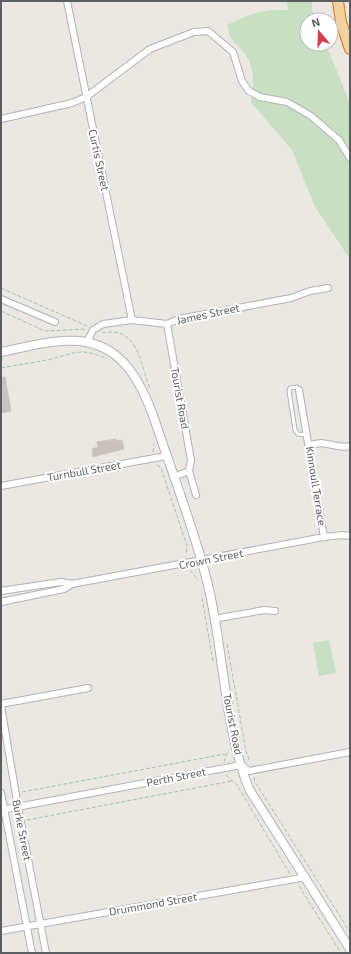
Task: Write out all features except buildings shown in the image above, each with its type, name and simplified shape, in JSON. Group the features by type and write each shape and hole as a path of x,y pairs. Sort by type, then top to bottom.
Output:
{"highway":[{"path":"338,1 341,22 350,50"}],"street":[{"name":"Curtis Street","path":"67,1 132,320"},
{"path":"1,119 72,104 86,97 150,49 194,32 208,31 233,52 242,81 249,91 260,98 287,102 311,116 339,140 350,158"},
{"name":"James Street","path":"86,342 93,330 102,324 132,320 167,324 179,319 291,298 310,291 328,288"},
{"path":"1,299 54,322"},
{"name":"Tourist Road","path":"167,324 191,460 189,471 196,495"},
{"path":"1,352 62,341 86,342"},
{"name":"Tourist Road","path":"86,342 106,350 124,362 136,377 145,392 208,585 236,747 249,789 306,877 350,949"},
{"name":"Kinnoull Terrace","path":"299,390 324,537"},
{"path":"309,445 321,444 344,447 350,446"},
{"name":"Turnbull Street","path":"1,486 166,456"},
{"path":"173,477 189,471"},
{"name":"Crown Street","path":"1,592 61,582 72,584 324,537 343,535 350,536"},
{"name":"Crown Street","path":"1,602 64,589 72,584"},
{"path":"214,619 264,610 275,611"},
{"path":"1,705 88,688"},
{"name":"Burke Street","path":"1,705 20,821 46,953"},
{"path":"241,765 249,771 350,752"},
{"name":"Perth Street","path":"2,810 241,765"},
{"name":"Burke Street","path":"1,793 2,810 32,953"},
{"name":"Drummond Street","path":"1,931 306,877"}],"lane":[{"name":"Kinnoull Terrace","path":"299,390 294,387 290,388 289,391 295,430 298,434 307,435"}],"path":[{"path":"1,288 88,326"},
{"path":"1,311 46,331 86,330"},
{"path":"1,368 50,359 73,352 90,352 110,361"},
{"path":"154,442 153,450 155,458 161,468 187,546 186,556 190,570 200,584"},
{"path":"226,640 246,752 255,782 350,932"},
{"path":"15,793 227,754"},
{"path":"20,821 233,781"}],"green space":[{"path":"287,1 312,1 313,12 299,12 299,52 329,52 350,104 350,259 315,207 292,150 251,102 253,78 251,65 245,54 232,39 227,25 263,11 288,10"},
{"path":"329,640 336,673 319,676 313,643"}]}
